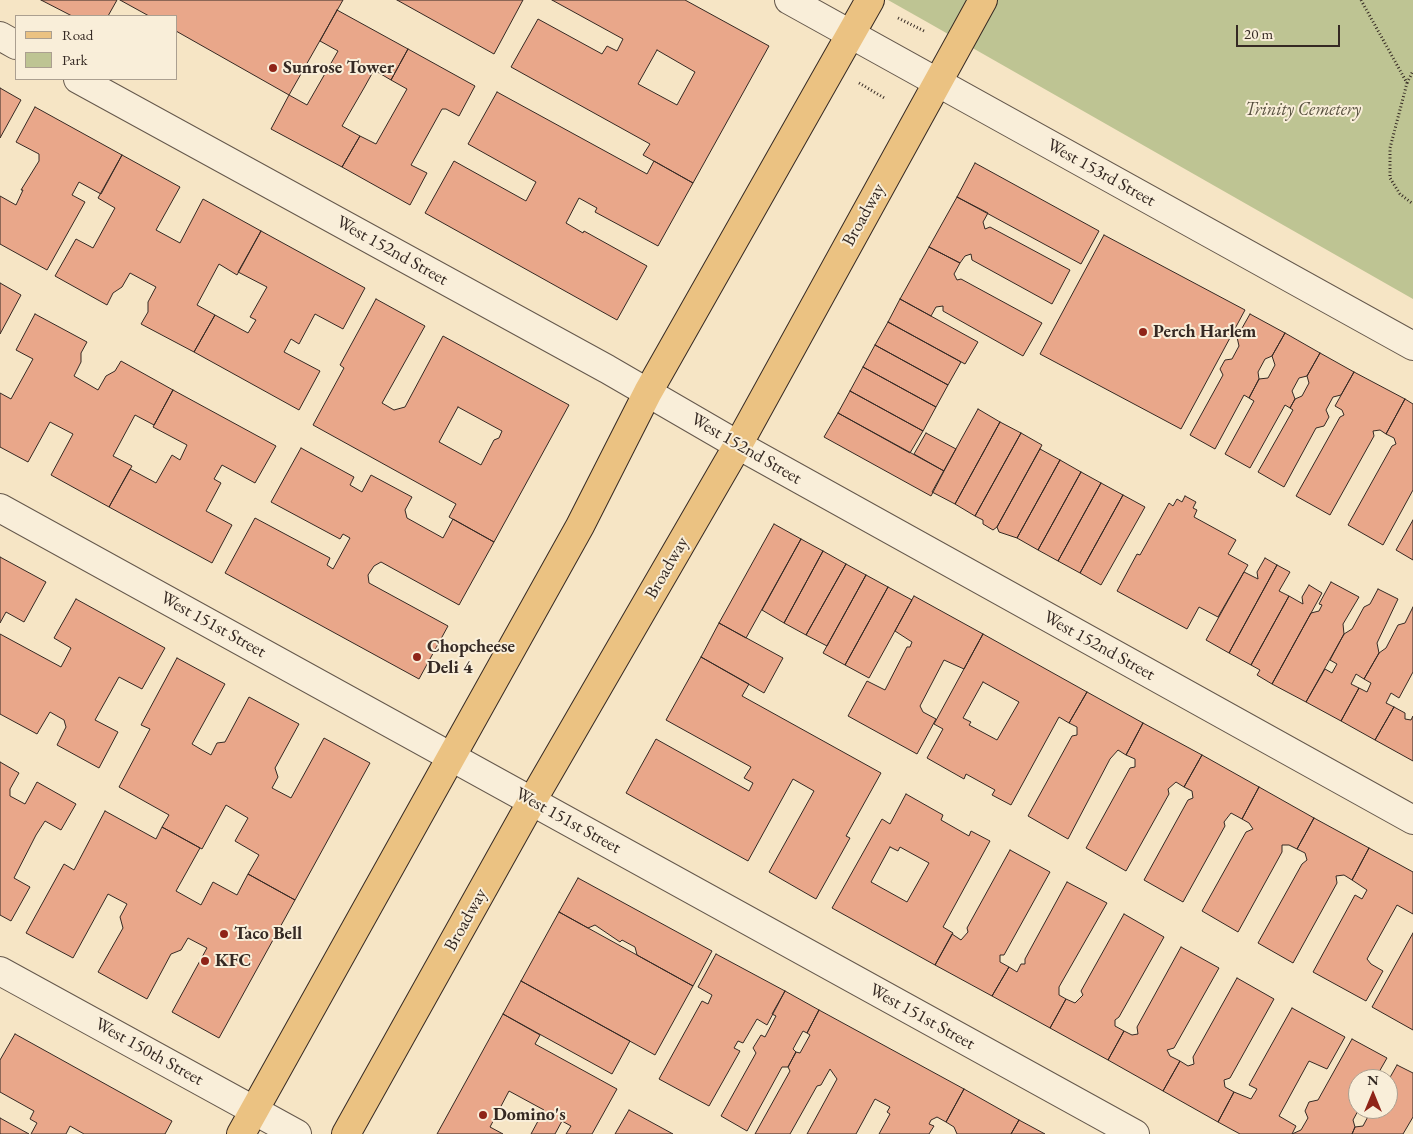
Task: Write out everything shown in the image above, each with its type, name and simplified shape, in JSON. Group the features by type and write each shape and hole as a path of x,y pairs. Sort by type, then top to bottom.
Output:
{"main road":[{"path":"241,1134 580,526 648,392 870,0"},
{"name":"Broadway","path":"346,1134 532,801 738,445 983,0"}],"street":[{"name":"West 153rd Street","path":"790,0 1413,346"},
{"path":"0,36 15,44"},
{"name":"West 152nd Street","path":"80,80 648,392 738,445 1413,820"},
{"name":"West 151st Street","path":"0,508 1135,1134"},
{"name":"West 150th Street","path":"0,972 297,1134"}],"path":[{"path":"1361,0 1407,83"},
{"path":"898,18 926,32"},
{"path":"1413,71 1407,83 1390,148 1390,178 1400,194 1413,204"},
{"path":"858,83 886,99"}],"green space":[{"name":"Trinity Cemetery","path":"888,0 1413,0 1413,299 927,22"}],"building":[{"path":"41,0 117,0 109,15 70,15"},
{"name":"Sunrose Tower","path":"120,0 343,0 289,95 178,32 178,15 147,15"},
{"path":"397,0 523,0 494,54"},
{"path":"552,0 685,0 769,46 693,183 643,155 650,144 511,67 538,19 602,54 607,46 617,51 623,39","holes":["657,50 695,72 677,105 638,84"]},
{"path":"337,10 408,49 391,80 374,70 342,126 360,136 342,167 271,129 289,95 307,105 338,51 320,41"},
{"path":"408,49 475,86 459,116 446,109 442,109 411,165 427,173 410,205 342,167 360,136 376,144 407,89 391,80"},
{"path":"0,88 21,100 0,138"},
{"path":"497,92 647,174 654,161 693,183 658,246 595,212 597,208 579,198 566,223 647,266 617,320 425,213 454,161 526,201 536,182 468,144"},
{"path":"35,107 122,155 101,194 79,182 72,195 85,202 47,270 0,244 0,196 16,205 23,190 21,190 39,161 39,154 16,142"},
{"path":"122,155 180,187 156,230 180,243 203,199 261,231 237,275 219,264 197,305 215,315 194,352 141,324 148,312 148,302 156,287 130,273 122,287 113,293 107,305 55,276 76,239 93,248 115,208 98,198"},
{"path":"975,163 1099,231 1081,264 957,197"},
{"path":"957,197 988,213 983,222 985,229 990,227 1070,270 1052,304 972,260 971,254 965,256 960,263 929,247"},
{"path":"261,231 365,288 343,329 315,314 299,344 291,339 284,352 320,371 299,410 194,352 215,315 248,333 256,320 250,317 267,287 238,272"},
{"name":"Perch Harlem","path":"1104,235 1245,310 1181,429 1040,354"},
{"path":"929,247 960,263 954,274 957,280 961,279 1042,323 1023,356 943,311 943,306 936,307 931,316 900,299"},
{"path":"0,283 21,295 0,334"},
{"path":"376,299 425,326 382,403 394,410 405,407 443,336 569,405 494,542 449,517 456,504 313,425 344,368 340,365","holes":["458,407 502,431 499,438 494,440 481,465 439,442"]},
{"path":"900,299 978,342 965,364 888,322"},
{"path":"35,314 87,342 81,353 81,362 74,376 98,390 106,376 115,371 121,361 173,390 154,425 135,415 113,456 132,466 109,507 51,475 73,434 50,422 28,462 0,447 0,393 11,399 33,359 16,350"},
{"path":"1250,314 1285,333 1272,356 1265,359 1258,372 1259,379 1249,398 1244,395 1215,449 1190,435 1223,375 1220,369 1225,360 1232,359 1239,346 1237,337"},
{"path":"888,322 961,362 948,385 875,345"},
{"path":"1285,333 1320,353 1307,376 1299,378 1292,391 1295,399 1290,408 1285,405 1250,468 1225,454 1254,401 1249,398 1259,379 1268,378 1275,365 1272,356"},
{"path":"875,345 948,385 936,407 863,367"},
{"path":"1320,353 1354,372 1341,395 1333,397 1326,410 1329,417 1324,426 1316,428 1284,487 1258,472 1293,410 1290,408 1295,399 1302,396 1309,383 1307,376"},
{"path":"863,367 936,407 923,431 850,391"},
{"path":"1354,372 1405,399 1386,434 1380,430 1373,431 1374,436 1330,515 1296,496 1340,417 1344,415 1342,410 1335,406"},
{"path":"173,390 276,446 255,483 222,465 214,479 221,483 206,511 232,525 212,563 109,507 130,469 156,483 172,455 180,460 187,445 153,427"},
{"path":"850,391 923,431 910,453 838,413"},
{"path":"1405,399 1413,404 1413,490 1383,545 1348,525 1392,446 1396,444 1394,438 1386,434"},
{"path":"978,409 1000,422 955,504 932,492"},
{"path":"838,413 944,471 931,496 824,437"},
{"path":"1000,422 1021,433 975,516 955,504"},
{"path":"926,433 956,449 944,471 914,454"},
{"path":"1021,433 1042,445 997,527 993,530 983,524 983,520 975,516"},
{"path":"301,448 354,477 350,485 362,492 371,475 412,497 405,510 407,518 443,538 453,519 494,542 459,605 381,562 374,566 368,575 369,583 448,626 419,679 225,573 255,518 330,558 327,565 333,569 350,538 343,534 340,539 271,502"},
{"path":"1040,449 1060,460 1017,538 999,532 997,527"},
{"path":"1060,460 1081,472 1038,550 1017,538"},
{"path":"1081,472 1101,483 1058,561 1038,550"},
{"path":"1101,483 1123,495 1080,573 1058,561"},
{"path":"1123,495 1145,507 1101,585 1080,573"},
{"path":"1185,496 1196,502 1193,508 1197,510 1194,517 1236,540 1228,554 1248,565 1218,617 1199,607 1187,629 1117,591 1137,554 1140,555 1169,503 1173,506 1177,499 1182,502"},
{"path":"1413,520 1413,560 1396,550"},
{"path":"774,524 801,539 746,638 719,623"},
{"path":"801,539 823,551 784,623 762,610"},
{"path":"823,551 846,564 806,635 784,623"},
{"path":"0,557 46,582 24,622 6,612 0,623"},
{"path":"1265,558 1277,565 1229,653 1206,640 1244,572 1258,579 1257,572"},
{"path":"846,564 866,575 827,646 806,635"},
{"path":"1277,565 1290,572 1279,591 1289,596 1251,665 1229,653"},
{"path":"866,575 888,587 845,665 823,653"},
{"path":"1331,582 1359,597 1343,624 1344,634 1306,702 1272,684 1311,613 1319,611 1322,605 1319,604"},
{"path":"1309,585 1322,593 1272,684 1257,675 1260,670 1251,665 1289,596 1303,604 1302,597"},
{"path":"888,587 912,600 869,678 845,665"},
{"path":"1378,589 1398,599 1377,643 1379,653 1364,679 1356,674 1351,684 1359,688 1341,721 1306,702 1325,669 1332,673 1337,664 1330,660 1344,634 1352,629 1364,607 1370,604"},
{"path":"914,596 983,634 964,669 944,660 920,706 923,712 936,719 917,754 848,716 867,681 885,690 907,647 910,647 912,642 895,631"},
{"path":"76,599 165,648 142,689 119,677 95,720 118,732 99,768 57,745 66,727 64,720 50,712 37,734 0,714 0,634 61,667 71,648 54,638"},
{"path":"1413,607 1413,672 1399,698 1391,693 1386,703 1394,707 1375,740 1341,721 1359,688 1367,692 1371,683 1364,679 1379,653 1386,648 1398,625 1405,623"},
{"path":"719,623 783,658 764,693 701,657"},
{"path":"983,634 1087,692 1069,723 1059,717 1011,805 992,795 995,790 966,774 964,779 927,758 943,729 934,724","holes":["983,682 1019,702 997,740 969,725 971,722 963,718"]},
{"path":"701,657 749,684 742,696 881,773 846,836 850,838 816,899 769,872 814,791 793,779 748,861 626,793 656,739 749,791 753,783 744,778 751,767 666,720"},
{"path":"177,658 225,684 192,744 211,755 217,743 225,742 249,697 299,724 275,768 278,777 272,788 291,798 324,738 370,763 295,900 248,874 259,855 235,841 248,818 226,805 202,849 162,827 169,815 119,787 150,729 141,725"},
{"path":"1087,692 1143,723 1126,755 1118,750 1110,759 1068,839 1028,816 1072,736 1077,735 1077,727 1069,723"},
{"path":"1394,707 1405,713 1405,719 1411,720 1413,716 1413,761 1375,740"},
{"path":"1143,723 1202,755 1184,787 1176,782 1168,789 1169,794 1126,871 1086,848 1130,768 1135,767 1135,759 1126,755"},
{"path":"1202,755 1259,787 1242,819 1231,813 1224,822 1225,826 1183,902 1144,880 1188,800 1193,798 1192,791 1184,787"},
{"path":"0,762 19,773 10,789 10,796 25,804 37,782 76,804 61,830 45,821 36,835 14,878 30,887 11,921 0,915"},
{"path":"1259,787 1314,818 1297,849 1289,845 1282,845 1282,852 1238,932 1202,911 1246,832 1253,829 1249,823 1242,819"},
{"path":"906,794 943,815 941,820 969,836 971,831 990,841 943,927 953,933 935,965 832,908 882,819 890,824","holes":["890,847 898,851 900,847 929,863 907,902 871,882"]},
{"path":"105,811 156,839 162,827 200,848 176,891 201,905 213,882 237,895 248,874 295,900 219,1038 172,1012 207,948 188,938 181,950 171,954 147,999 98,972 123,928 120,917 127,904 108,894 73,958 26,933 64,864 74,870"},
{"path":"1314,818 1369,848 1352,880 1344,875 1336,876 1337,883 1293,963 1258,943 1302,864 1307,860 1305,853 1297,849"},
{"path":"1369,848 1413,872 1413,914 1397,905 1367,959 1371,964 1383,971 1366,1001 1313,972 1355,895 1362,899 1367,890 1352,880"},
{"path":"1010,850 1050,872 1004,955 1000,955 1000,962 1009,967 992,996 935,965 952,934 961,940 968,932 967,928"},
{"path":"578,878 712,951 693,986 637,955 635,947 622,940 620,942 595,925 588,928 559,912"},
{"path":"1067,882 1107,903 1059,987 1059,995 1066,999 1050,1028 992,996 1009,967 1017,972 1021,964 1025,964 1025,959"},
{"path":"559,912 693,986 655,1055 521,981"},
{"path":"1124,914 1164,937 1119,1017 1115,1020 1115,1026 1124,1031 1108,1060 1050,1028 1066,999 1075,1003 1083,995 1081,991"},
{"path":"1413,933 1413,1030 1372,1007"},
{"path":"1181,947 1219,968 1174,1048 1167,1050 1170,1056 1180,1061 1163,1091 1108,1060 1124,1031 1132,1035 1138,1034 1137,1027"},
{"path":"716,954 785,991 767,1025 757,1019 743,1043 738,1041 734,1048 740,1051 709,1106 659,1079 702,1001 708,1004 712,995 698,987"},
{"path":"1237,978 1274,999 1230,1078 1224,1080 1225,1087 1234,1092 1218,1122 1163,1091 1180,1061 1188,1066 1194,1064 1193,1057"},
{"path":"521,981 630,1041 612,1074 503,1014"},
{"path":"785,991 819,1010 807,1033 803,1031 793,1049 796,1052 788,1067 782,1067 747,1131 721,1116 756,1053 753,1048 761,1035 765,1037 776,1016 772,1014"},
{"path":"1292,1008 1345,1037 1327,1069 1309,1061 1279,1116 1296,1126 1292,1134 1240,1134 1218,1122 1234,1092 1251,1099 1257,1089 1249,1085"},
{"path":"819,1010 964,1089 946,1122 937,1117 931,1120 929,1124 934,1126 929,1134 879,1134 890,1114 887,1112 890,1107 875,1099 856,1134 807,1134 837,1079 830,1069 821,1085 817,1086 790,1134 755,1134 790,1071 788,1067 796,1052 800,1053 810,1035 807,1033"},
{"path":"503,1014 540,1035 535,1044 617,1089 592,1134 566,1134 571,1126 562,1121 555,1134 531,1134 544,1110 509,1091 490,1127 503,1134 437,1134"},
{"path":"15,1034 172,1121 165,1134 84,1134 70,1126 66,1134 31,1134 37,1123 30,1119 34,1111 0,1092 0,1060"},
{"path":"1352,1039 1387,1058 1381,1069 1348,1069 1348,1119 1354,1119 1355,1127 1352,1134 1292,1134 1301,1130 1308,1118 1305,1111 1309,1102 1318,1100"},
{"path":"1397,1065 1413,1073 1413,1117 1403,1134 1352,1134 1355,1127 1363,1126 1367,1119 1398,1119 1398,1069 1395,1069"},
{"path":"964,1089 1019,1120 1011,1134 957,1134 954,1127 946,1122"},
{"path":"629,1110 673,1134 615,1134"},
{"path":"0,1118 29,1134 0,1134"},
{"path":"1019,1120 1045,1134 1011,1134"}],"place":[{"name":"Sunrose Tower","path":"273,68"},
{"name":"Perch Harlem","path":"1143,332"},
{"name":"Chopcheese Deli 4","path":"417,657"},
{"name":"Taco Bell","path":"224,934"},
{"name":"KFC","path":"205,961"},
{"name":"Domino's","path":"483,1115"}]}
